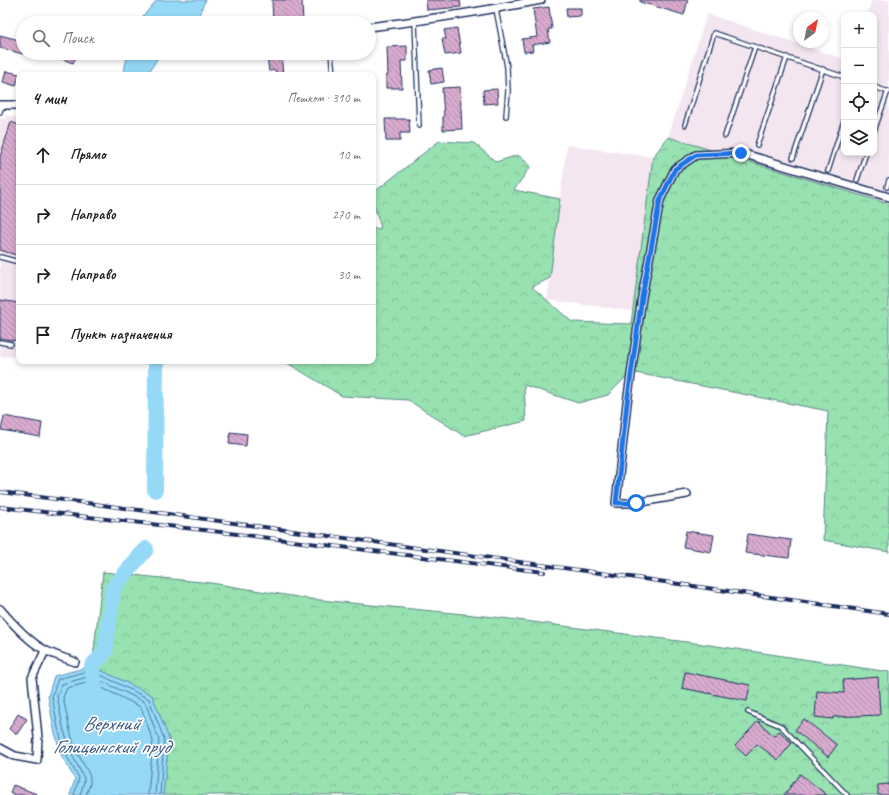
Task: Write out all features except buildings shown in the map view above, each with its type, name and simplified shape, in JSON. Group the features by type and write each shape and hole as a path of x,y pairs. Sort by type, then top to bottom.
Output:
{"street":[{"path":"376,27 496,9 541,0"},
{"path":"1,108 16,106"},
{"path":"687,494 636,503 616,503 627,403 642,297 660,200 675,169 696,155 741,153 889,197"},
{"path":"0,609 12,623 36,645 45,651 75,662"},
{"path":"0,748 15,756 37,760 38,737 32,678 45,651"}],"lane":[{"path":"496,9 507,67 508,91 506,116"},
{"path":"415,22 419,126"},
{"path":"685,125 714,33 841,76"},
{"path":"725,136 755,47"},
{"path":"757,145 787,58"},
{"path":"332,60 333,72"},
{"path":"793,158 823,70"},
{"path":"877,88 888,91 877,122"},
{"path":"828,171 841,130"},
{"path":"857,180 865,156"},
{"path":"887,187 889,180"},
{"path":"0,257 16,261"},
{"path":"0,342 11,344"},
{"path":"748,712 781,726 847,795"}],"shaded area":[{"path":"872,0 889,0 889,204 668,137 707,14 793,42 793,48 811,48 841,58 841,156 877,156 877,12 868,12"},
{"path":"6,115 16,117 16,329 0,326 0,118 5,119"},
{"path":"567,145 653,157 633,311 547,300"},
{"path":"0,329 16,332 15,356 0,357"}],"green space":[{"path":"668,137 889,204 889,552 823,540 828,411 631,372 608,395 578,403 524,385 526,421 464,436 408,400 342,396 289,364 376,364 376,229 381,228 376,211 376,191 439,141 474,143 496,162 518,155 531,166 514,190 560,199 550,278 532,287 572,322 631,324 653,157"},
{"path":"103,572 211,583 310,599 494,617 710,645 889,672 889,795 163,795 169,739 152,695 92,666"}],"water":[{"path":"157,0 206,0 199,16 143,16"},
{"path":"126,60 157,60 149,72 124,72"},
{"name":"Верхний Голицынский пруд","path":"92,666 152,695 169,739 163,795 70,795 75,779 61,755 54,729 48,696 54,676"}],"waterway":[{"path":"155,490 156,364"},
{"path":"95,688 92,666 105,652 113,588 146,549"}],"railway":[{"path":"0,492 630,577 889,614"},
{"path":"0,507 221,532 544,572"}],"route":[{"path":"636,503 616,503 627,403 642,297 660,200 675,169 696,155 741,153"}]}
